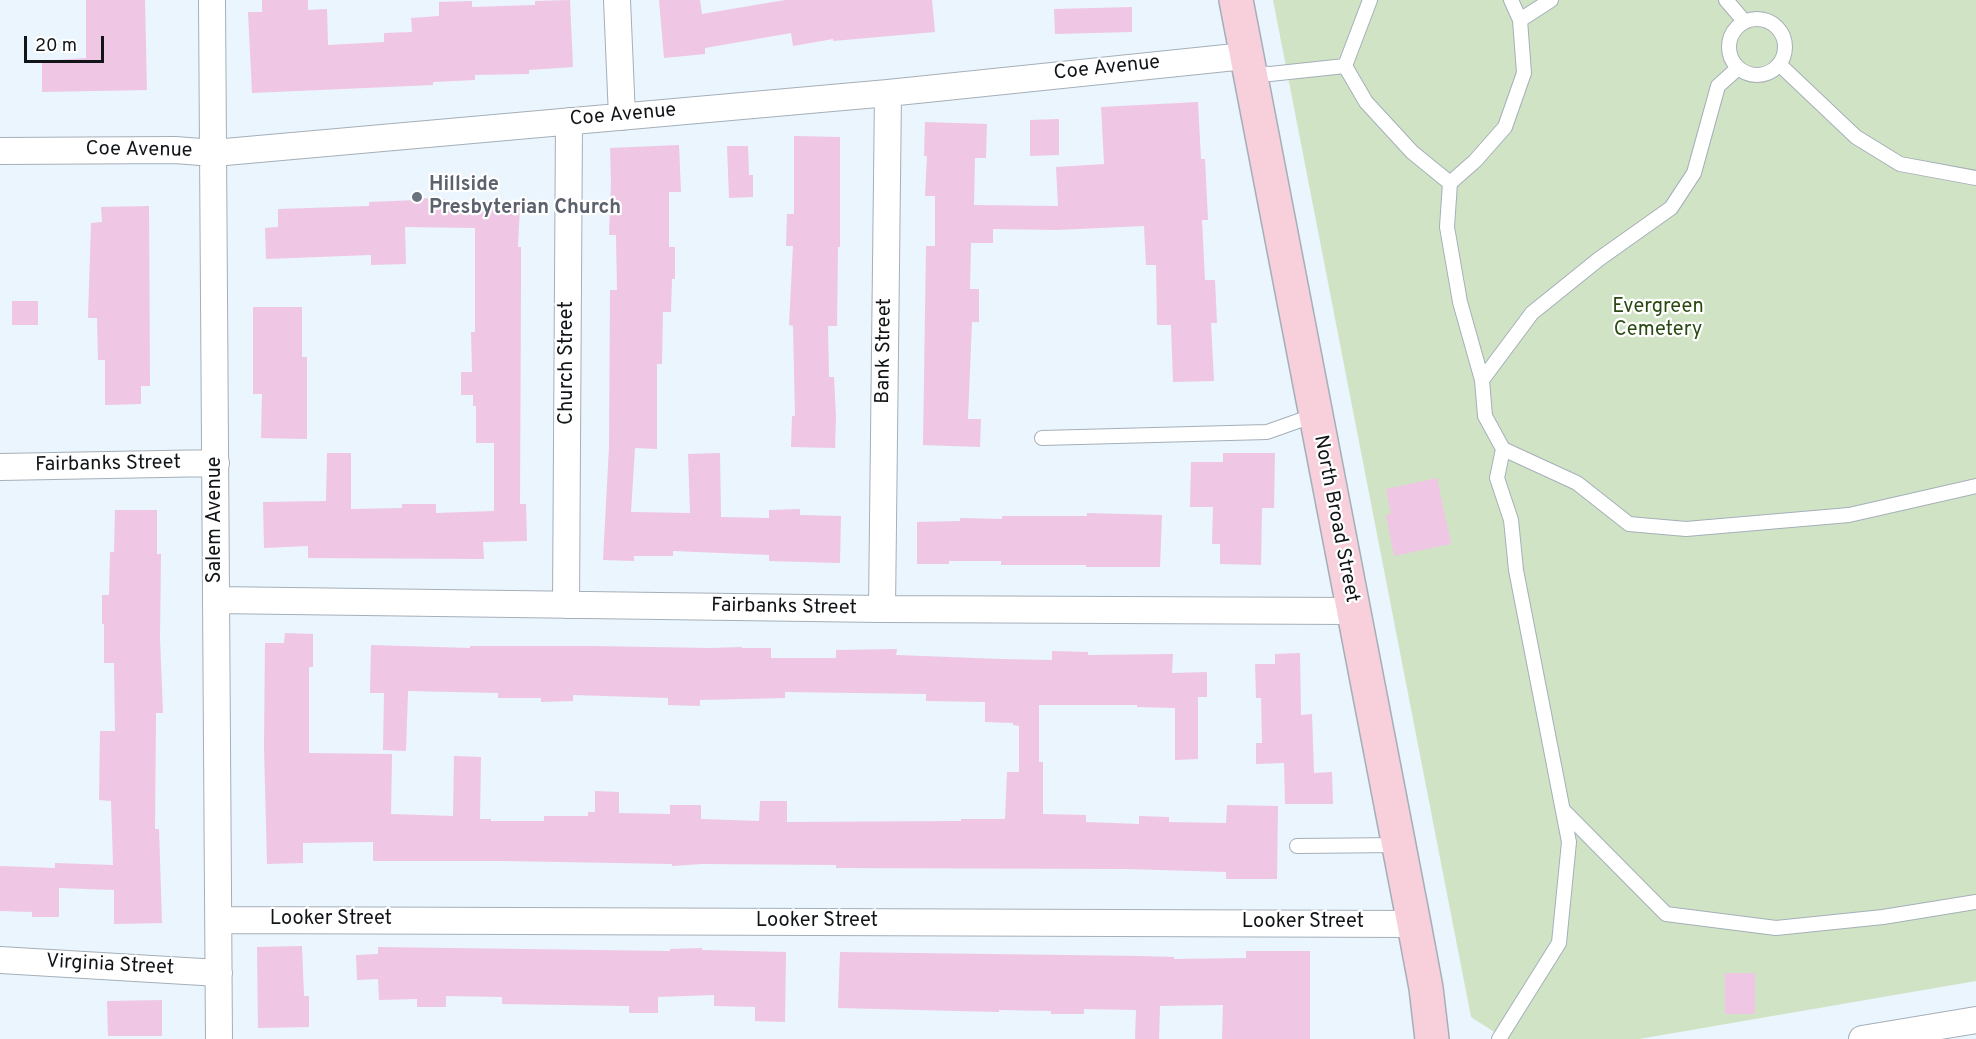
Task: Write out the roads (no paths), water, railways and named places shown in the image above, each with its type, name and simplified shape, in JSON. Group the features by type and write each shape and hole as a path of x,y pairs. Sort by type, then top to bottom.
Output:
{"main road":[{"name":"North Broad Street","path":"1236,0 1414,924 1426,988 1432,1039"}],"street":[{"name":"Salem Avenue","path":"212,0 219,1039"},
{"path":"617,0 622,117"},
{"name":"Coe Avenue","path":"0,150 175,150 214,153 888,93 1184,61 1247,64"},
{"name":"Bank Street","path":"882,609 888,93"},
{"name":"Church Street","path":"566,605 569,121"},
{"name":"Fairbanks Street","path":"0,468 216,463"},
{"name":"Fairbanks Street","path":"216,600 882,609 1353,611"},
{"name":"Looker Street","path":"219,920 1414,924"},
{"name":"Virginia Street","path":"0,960 219,973"},
{"path":"1862,1039 1976,1020"}],"lane":[{"path":"1345,66 1370,0"},
{"path":"1510,0 1520,21 1524,73 1505,127 1475,161 1450,183 1447,227 1460,302 1482,380 1485,416 1503,449 1577,483 1629,524 1686,529 1849,515 1976,486"},
{"path":"1520,21 1551,0"},
{"path":"1726,0 1744,21"},
{"path":"1754,18 1772,23 1779,29 1785,46 1784,56 1779,64 1764,74 1754,75 1738,68 1729,52 1731,34 1744,21 1754,18"},
{"path":"1247,64 1270,74 1345,66"},
{"path":"1779,64 1856,137 1900,164 1976,178"},
{"path":"1345,66 1366,102 1412,152 1450,183"},
{"path":"1482,380 1532,313 1599,259 1671,208 1694,173 1718,86 1738,68"},
{"path":"1042,438 1267,432 1315,415"},
{"path":"1499,1039 1558,943 1569,842 1516,570 1510,520 1497,478 1503,449"},
{"path":"1563,810 1666,914 1776,928 1883,917 1976,902"},
{"path":"1298,846 1399,845"}],"place":[{"name":"Hillside Presbyterian Church","path":"417,197"}],"park label":[{"name":"Evergreen Cemetery","path":"1658,320"}]}
